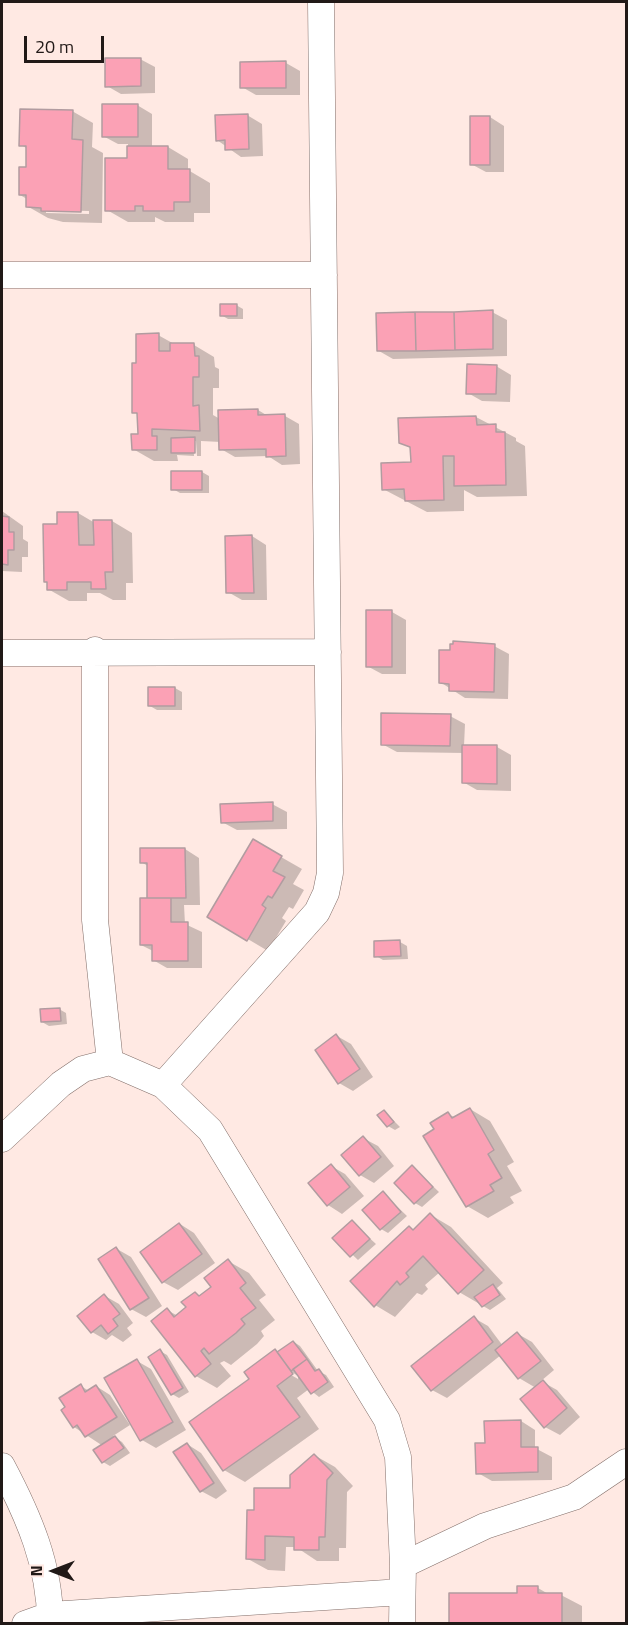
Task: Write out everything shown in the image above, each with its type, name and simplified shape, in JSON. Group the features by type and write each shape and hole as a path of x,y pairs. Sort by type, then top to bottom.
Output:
{"street":[{"path":"163,1085 317,912 326,893 330,873 321,2"},
{"path":"2,275 324,275"},
{"path":"2,653 95,650 328,652"},
{"path":"95,650 95,920 110,1062"},
{"path":"2,1139 61,1084 83,1070 110,1062 163,1085 210,1130 387,1420 398,1457 403,1565 402,1623"},
{"path":"403,1565 485,1526 574,1497 627,1462"},
{"path":"2,1466 25,1510 41,1557 50,1619"},
{"path":"25,1623 50,1619 402,1592"}],"building":[{"path":"105,58 141,58 141,86 105,87"},
{"path":"286,61 286,88 240,88 240,62"},
{"path":"102,104 138,104 138,137 102,137"},
{"path":"20,109 73,110 72,139 83,140 81,212 41,211 41,208 26,207 26,195 19,195 19,167 26,167 26,146 19,146"},
{"path":"248,114 249,149 225,150 225,140 216,141 215,115"},
{"path":"470,116 490,116 490,165 470,165"},
{"path":"127,146 168,146 168,169 190,169 190,202 174,202 174,211 143,211 143,206 135,206 135,211 105,211 105,158 127,158"},
{"path":"220,304 237,304 237,316 220,316"},
{"path":"493,310 493,349 455,350 454,312"},
{"path":"415,312 416,351 377,351 376,313"},
{"path":"415,312 454,312 455,350 416,351"},
{"path":"159,333 159,351 170,351 170,343 194,343 195,356 199,356 199,377 193,377 193,406 199,405 200,431 152,429 152,436 157,436 157,450 132,450 131,434 138,434 137,413 132,413 132,363 136,363 136,334"},
{"path":"467,364 497,365 496,394 466,394"},
{"path":"258,409 258,415 285,414 286,456 266,457 266,449 219,450 218,410"},
{"path":"476,416 477,425 496,424 496,432 505,432 506,485 454,486 454,456 443,456 444,500 405,501 404,489 382,490 381,463 411,462 410,447 399,443 398,418"},
{"path":"195,437 195,453 171,453 171,438"},
{"path":"171,471 202,471 202,490 171,490"},
{"path":"57,512 78,512 79,545 94,545 93,520 112,520 113,572 105,572 106,589 91,589 91,582 67,582 67,590 47,590 47,582 44,582 43,524 57,524"},
{"path":"2,516 9,517 9,532 14,532 14,550 8,550 8,565 2,564"},
{"path":"252,535 254,593 226,593 225,536"},
{"path":"366,610 392,610 392,667 366,667"},
{"path":"453,641 495,644 494,692 449,691 449,684 439,683 439,650 450,650 450,644 453,644"},
{"path":"148,687 175,687 175,706 148,706"},
{"path":"381,713 451,714 450,746 381,745"},
{"path":"462,745 497,745 497,784 462,783"},
{"path":"273,802 273,821 221,823 220,804"},
{"path":"253,839 282,856 273,871 285,877 272,898 268,896 262,905 266,908 247,941 207,917"},
{"path":"140,848 185,848 186,898 147,898 147,863 140,863"},
{"path":"140,898 171,898 171,922 188,922 188,961 152,961 152,945 140,945"},
{"path":"400,940 401,956 374,957 374,941"},
{"path":"60,1008 61,1021 41,1022 40,1009"},
{"path":"336,1034 360,1069 338,1084 315,1050"},
{"path":"470,1108 494,1150 488,1154 502,1178 490,1185 494,1191 466,1207 423,1136 434,1129 430,1123 448,1112 452,1118"},
{"path":"384,1110 394,1122 387,1127 377,1115"},
{"path":"363,1136 381,1157 359,1176 341,1155"},
{"path":"331,1164 350,1187 327,1206 308,1183"},
{"path":"412,1165 433,1187 414,1204 394,1183"},
{"path":"383,1191 401,1212 380,1230 362,1210"},
{"path":"430,1213 484,1270 458,1294 423,1256 406,1273 409,1277 400,1285 397,1281 374,1307 350,1281 409,1226 413,1230"},
{"path":"352,1220 370,1239 350,1257 332,1238"},
{"path":"179,1223 202,1254 162,1283 140,1252"},
{"path":"116,1247 149,1298 130,1310 98,1259"},
{"path":"228,1259 246,1283 240,1288 256,1308 241,1319 245,1324 236,1333 209,1354 204,1348 201,1351 211,1364 195,1377 151,1321 167,1308 174,1317 186,1307 181,1302 195,1292 199,1296 211,1287 204,1278"},
{"path":"493,1284 500,1295 482,1307 474,1297"},
{"path":"104,1294 120,1314 113,1319 118,1326 108,1334 101,1325 91,1333 77,1316"},
{"path":"474,1316 493,1342 431,1391 411,1366"},
{"path":"517,1332 541,1361 518,1379 495,1350"},
{"path":"293,1341 307,1359 291,1371 277,1352"},
{"path":"160,1349 183,1388 171,1395 148,1357"},
{"path":"275,1349 293,1374 277,1386 300,1417 223,1471 189,1422 249,1379 244,1372"},
{"path":"137,1359 173,1422 140,1441 104,1378"},
{"path":"307,1359 315,1371 319,1369 328,1382 311,1394 293,1369"},
{"path":"543,1380 567,1408 544,1428 520,1399"},
{"path":"81,1384 85,1392 96,1385 117,1417 85,1437 77,1425 73,1428 61,1410 65,1407 59,1398"},
{"path":"521,1420 521,1447 538,1447 538,1472 476,1474 475,1443 485,1443 484,1421"},
{"path":"115,1436 124,1448 102,1463 93,1450"},
{"path":"187,1443 214,1483 200,1492 173,1452"},
{"path":"314,1454 333,1473 327,1480 325,1537 319,1537 319,1550 294,1550 294,1537 265,1536 265,1560 246,1559 247,1510 254,1510 254,1488 290,1488 290,1475"},
{"path":"517,1586 538,1586 538,1593 562,1593 562,1624 449,1624 449,1593 517,1593"}]}
